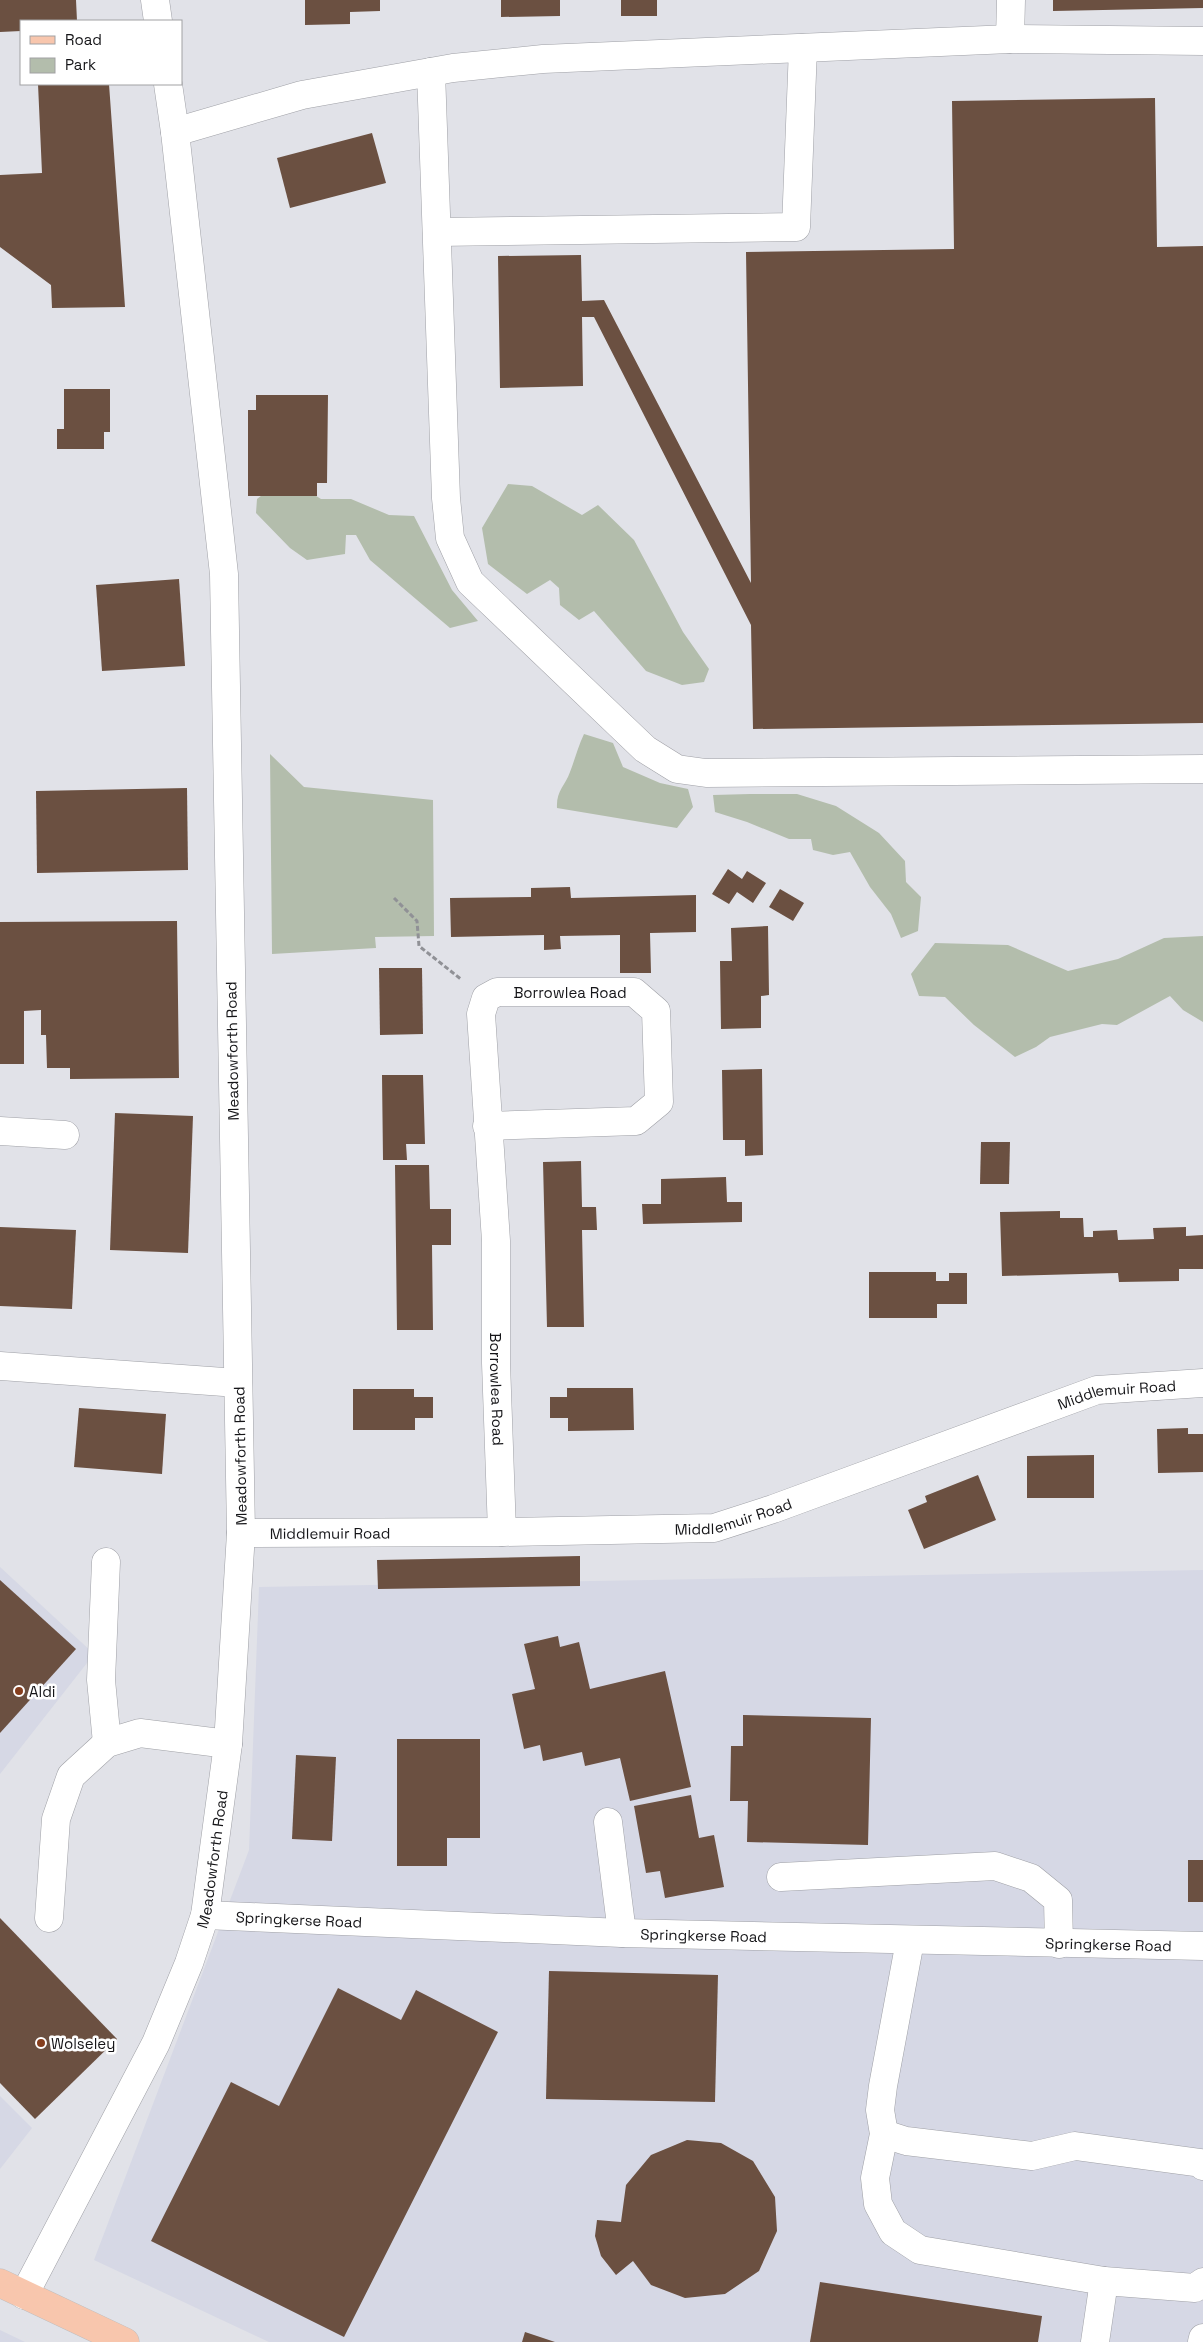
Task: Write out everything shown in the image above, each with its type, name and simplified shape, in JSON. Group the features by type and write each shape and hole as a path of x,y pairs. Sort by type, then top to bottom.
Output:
{"main road":[{"path":"0,2283 125,2342"}],"street":[{"path":"155,0 158,20"},
{"path":"1010,39 1011,0"},
{"path":"175,132 302,95 432,72 543,59 1010,39 1203,41"},
{"path":"437,232 796,226 802,48"},
{"path":"432,72 446,498 450,538 470,582 645,749 677,768 706,773 1203,769"},
{"name":"Meadowforth Road","path":"24,2295 156,2044 189,1963 204,1916 228,1744 241,1532 224,574 168,85"},
{"name":"Borrowlea Road","path":"487,1126 636,1121 660,1102 656,1011 634,992 497,992 486,998 481,1014 487,1126 496,1241 496,1363 502,1532"},
{"path":"0,1131 66,1135"},
{"path":"0,1366 238,1383"},
{"name":"Middlemuir Road","path":"241,1532 502,1532 714,1528 773,1509 1097,1390 1203,1383"},
{"path":"106,1562 101,1680 107,1743"},
{"path":"49,1918 56,1818 71,1776 107,1743 140,1733 228,1744"},
{"path":"608,1822 622,1933"},
{"path":"782,1877 995,1866 1031,1878 1058,1900 1058,1944"},
{"name":"Springkerse Road","path":"204,1916 622,1933 910,1941 1203,1946"},
{"path":"910,1941 883,2086 880,2110 884,2134 875,2178 878,2204 893,2232 920,2250 1104,2281 1195,2288 1203,2282"},
{"path":"884,2134 906,2141 1032,2156 1075,2146 1201,2163 1203,2166"},
{"path":"1095,2342 1104,2281"}],"path":[{"path":"394,898 418,921 419,946 486,998"}],"shaded area":[{"path":"0,1567 94,1654 0,1774"},
{"path":"1203,1570 1203,2342 269,2342 94,2260 249,1850 259,1587"},
{"path":"0,2096 32,2128 0,2169"},
{"path":"0,2330 25,2342 0,2342"}],"green space":[{"path":"508,484 532,486 582,515 598,505 634,540 683,632 709,669 704,682 682,685 646,671 594,611 579,620 560,605 559,588 550,580 527,594 488,564 482,528"},
{"path":"270,489 308,491 321,499 351,499 389,515 414,516 452,590 478,621 450,628 370,560 356,535 346,535 345,554 307,560 290,548 256,513 257,499"},
{"path":"584,734 613,743 623,767 660,783 688,789 693,807 677,828 557,808 559,793 568,777"},
{"path":"270,754 304,787 433,800 434,936 375,937 376,948 272,954"},
{"path":"797,794 836,806 879,833 905,861 906,882 921,897 918,931 901,938 891,914 870,887 850,852 833,855 813,850 811,839 789,839 747,822 715,812 713,795"},
{"path":"1203,936 1203,1022 1183,1010 1170,996 1117,1025 1102,1024 1050,1037 1036,1047 1015,1057 974,1025 945,997 919,996 911,974 935,943 1008,945 1068,971 1118,959 1164,938"}],"building":[{"path":"0,0 76,0 77,20 20,20 20,31 0,32"},
{"path":"305,0 380,0 380,11 350,12 350,24 305,25"},
{"path":"501,0 560,0 560,16 501,17"},
{"path":"621,0 657,0 657,16 621,16"},
{"path":"1053,0 1203,0 1203,8 1053,11"},
{"path":"38,85 109,85 125,307 52,308 51,285 0,247 0,175 42,173"},
{"path":"1155,98 1157,247 1203,246 1203,723 753,729 751,625 594,317 582,317 583,386 500,388 498,256 581,255 582,301 604,300 751,583 746,252 954,249 952,101"},
{"path":"372,133 386,183 290,208 277,158"},
{"path":"64,389 110,389 110,432 104,432 104,449 57,449 57,429 64,429"},
{"path":"256,395 328,395 327,483 317,483 317,496 248,496 248,410 256,410"},
{"path":"179,579 185,666 102,671 96,585"},
{"path":"187,788 188,870 37,873 36,791"},
{"path":"728,869 742,879 747,871 766,883 753,903 737,892 729,904 712,894"},
{"path":"570,887 571,898 696,895 696,932 650,933 651,973 620,973 620,935 560,936 561,949 544,950 544,935 451,937 450,898 531,897 531,888"},
{"path":"780,889 804,903 793,921 769,907"},
{"path":"177,921 179,1078 70,1079 70,1068 47,1068 46,1035 41,1035 41,1010 24,1011 24,1064 0,1064 0,922"},
{"path":"768,926 769,995 761,996 761,1028 721,1029 720,961 732,961 731,928"},
{"path":"379,968 422,968 423,1034 380,1035"},
{"path":"762,1069 763,1155 745,1156 745,1140 723,1140 722,1070"},
{"path":"382,1075 423,1075 425,1144 406,1144 407,1160 383,1160"},
{"path":"115,1113 193,1116 188,1253 110,1250"},
{"path":"981,1142 1010,1142 1009,1184 980,1184"},
{"path":"581,1161 582,1207 596,1207 597,1230 582,1230 584,1327 547,1327 543,1162"},
{"path":"395,1165 429,1165 430,1209 451,1209 451,1245 432,1245 433,1330 397,1330"},
{"path":"726,1177 727,1202 742,1202 742,1222 643,1224 642,1204 661,1204 661,1179"},
{"path":"1060,1211 1060,1218 1083,1218 1084,1237 1093,1237 1093,1231 1117,1230 1118,1240 1154,1239 1153,1228 1186,1227 1186,1236 1203,1235 1203,1269 1179,1269 1179,1281 1119,1282 1118,1273 1002,1276 1000,1212"},
{"path":"0,1227 76,1230 72,1309 0,1306"},
{"path":"869,1272 936,1272 936,1281 949,1281 949,1273 967,1273 967,1304 937,1304 937,1318 869,1318"},
{"path":"567,1388 633,1388 634,1430 568,1431 568,1418 550,1418 550,1397 567,1397"},
{"path":"353,1389 414,1389 414,1397 433,1397 433,1418 415,1418 415,1430 353,1430"},
{"path":"79,1408 166,1414 162,1474 74,1467"},
{"path":"1188,1428 1188,1434 1203,1434 1203,1472 1158,1473 1157,1429"},
{"path":"1094,1455 1094,1498 1027,1498 1027,1456"},
{"path":"978,1475 996,1520 924,1549 908,1510 927,1502 925,1496"},
{"path":"580,1556 580,1586 378,1589 377,1560"},
{"name":"Aldi","path":"0,1580 76,1649 0,1733"},
{"path":"558,1636 560,1647 579,1642 590,1689 665,1671 691,1787 630,1801 620,1758 585,1766 582,1752 543,1761 540,1745 524,1749 512,1694 535,1689 524,1644"},
{"path":"743,1715 871,1718 868,1845 747,1842 748,1801 730,1801 731,1746 743,1746"},
{"path":"397,1739 480,1739 480,1838 447,1838 447,1866 397,1866"},
{"path":"296,1755 336,1757 332,1841 292,1839"},
{"path":"691,1795 699,1838 714,1835 724,1887 665,1898 660,1871 646,1873 634,1806"},
{"path":"1188,1860 1203,1860 1203,1902 1188,1902"},
{"path":"0,1918 117,2039 35,2119 0,2083"},
{"path":"549,1971 718,1975 715,2102 546,2099"},
{"path":"338,1988 401,2020 416,1990 498,2032 344,2337 151,2241 231,2082 279,2106"},
{"path":"687,2140 721,2143 753,2161 775,2197 777,2231 759,2271 725,2294 685,2298 651,2285 633,2261 616,2275 601,2256 595,2236 597,2220 621,2222 626,2185 651,2155"},
{"path":"820,2282 1042,2316 1038,2342 810,2342"},
{"path":"525,2332 555,2342 522,2342"}],"place":[{"name":"Aldi","path":"19,1691"},
{"name":"Wolseley","path":"41,2043"}]}
